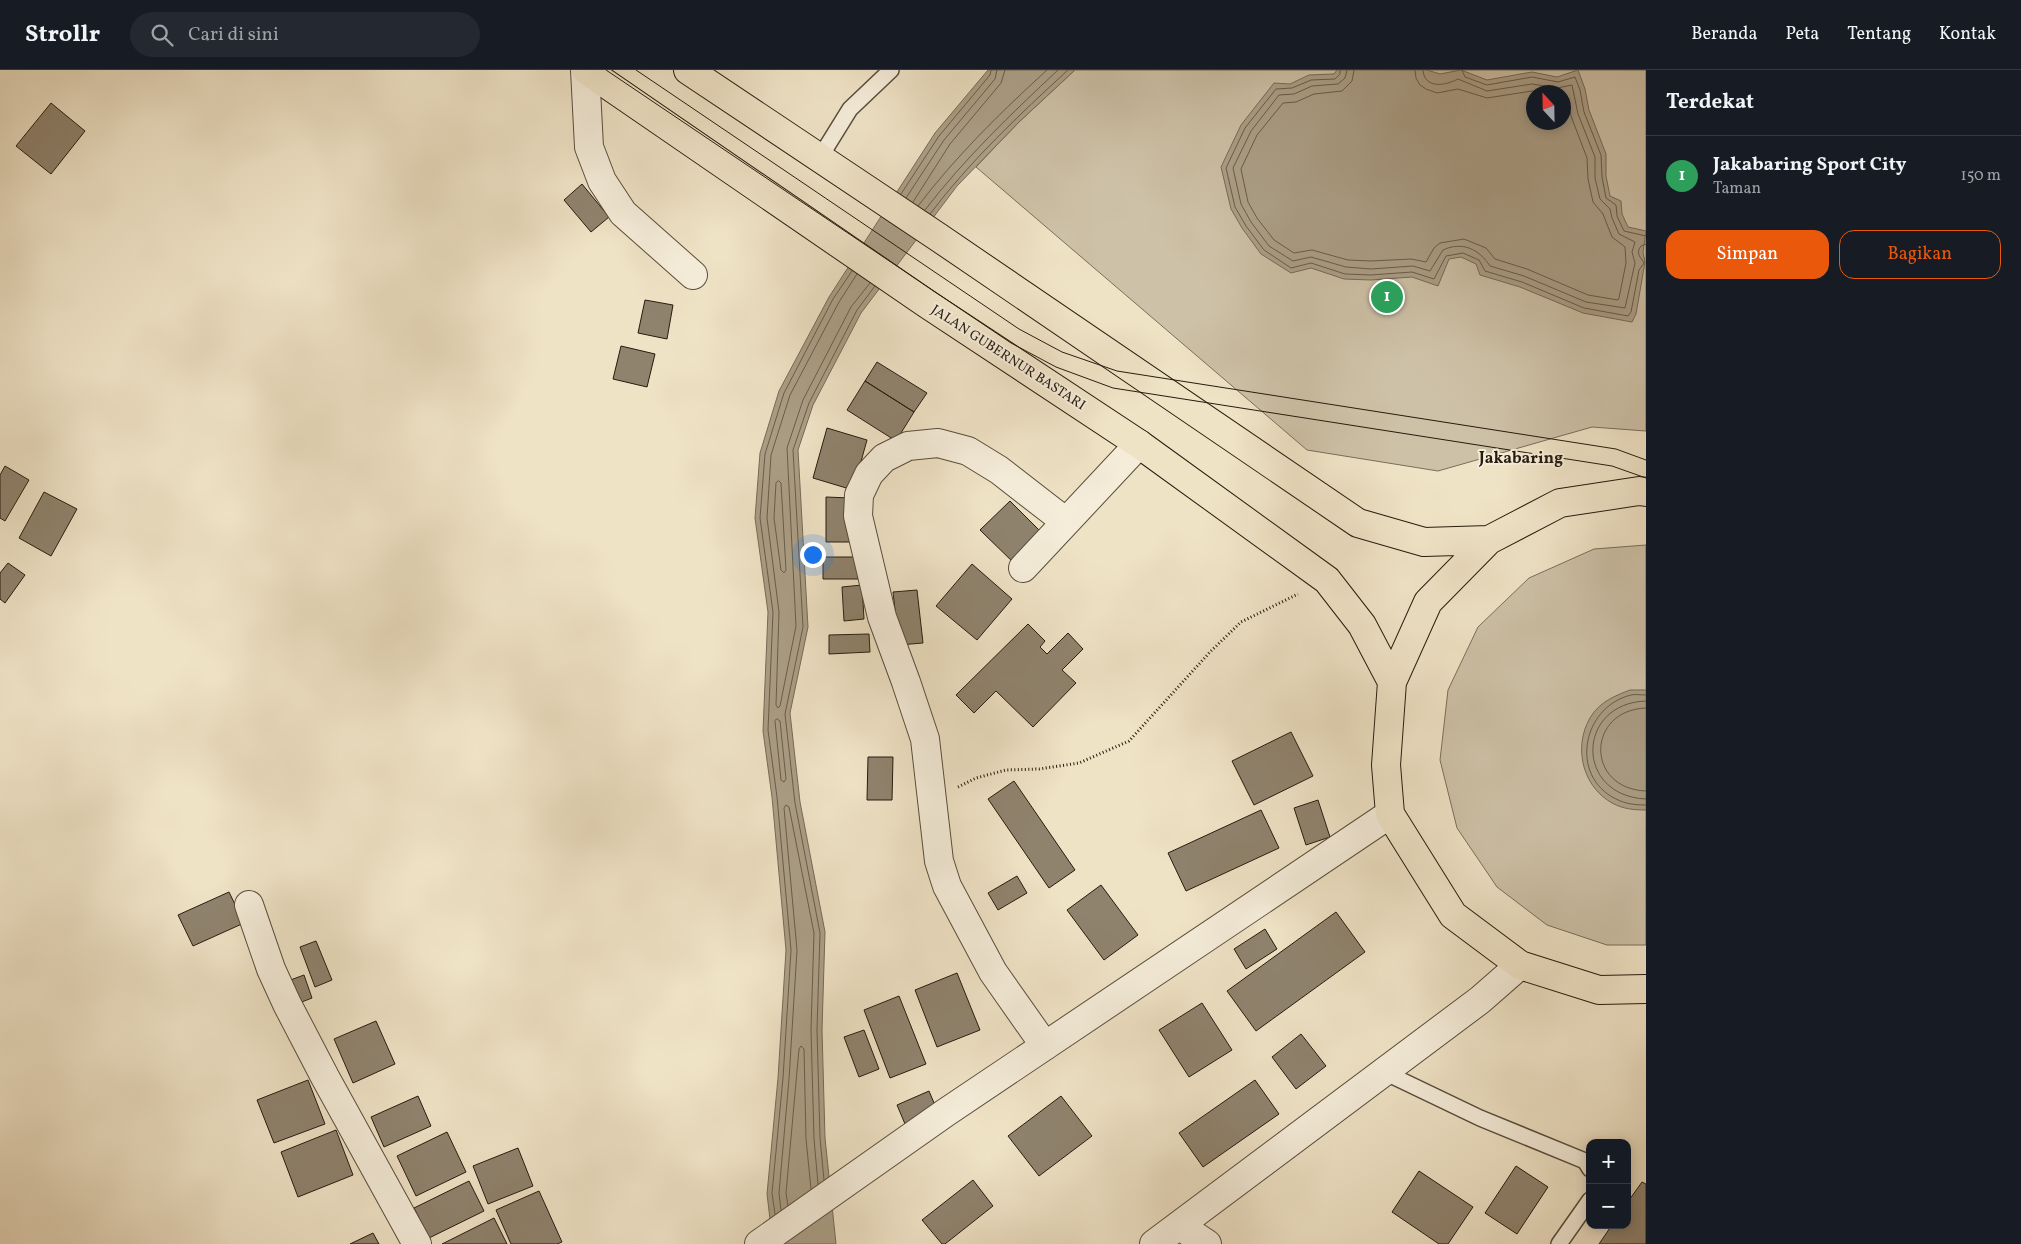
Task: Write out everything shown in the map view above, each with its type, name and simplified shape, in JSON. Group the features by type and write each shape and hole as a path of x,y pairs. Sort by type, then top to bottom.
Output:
{"highway":[{"name":"JALAN GUBERNUR BASTARI","path":"586,70 927,304 1139,444 1327,580 1362,625 1392,682"},
{"path":"688,70 938,237 1358,523 1424,542 1489,540"},
{"path":"1646,492 1639,491 1560,503 1489,540 1428,602 1392,682 1386,765 1390,814 1453,915 1520,965 1599,990 1646,989"}],"street":[{"path":"586,70 589,147 602,181 623,212 692,275"},
{"path":"1046,1046 993,972 947,886 939,861 925,739 882,617 858,516 859,495 869,474 884,458 908,446 938,443 968,451 1000,470 1066,522"},
{"path":"1023,568 1139,444"},
{"path":"759,1244 944,1113 1390,814"},
{"path":"249,905 271,969 287,1004 325,1078 417,1244"},
{"path":"1154,1244 1480,1000 1520,965"},
{"path":"1180,1226 1207,1244"}],"lane":[{"path":"819,159 850,109 891,70"},
{"path":"1384,1072 1480,1118 1586,1162"},
{"path":"1559,1244 1586,1206"}],"path":[{"path":"933,800 976,778 1006,770 1039,769 1079,763 1129,741 1210,652 1241,622 1327,580"}],"shaded area":[{"path":"1075,70 1646,70 1646,431 1592,427 1438,471 1307,450 976,167 1019,122"},
{"path":"1646,545 1646,945 1607,945 1547,925 1497,887 1457,828 1440,760 1448,690 1478,627 1529,578 1594,549"}],"water":[{"path":"988,70 1075,70 1019,122 957,186 861,313 813,405 798,450 808,627 790,713 800,802 825,932 822,1030 825,1138 836,1244 773,1244 767,1194 778,1078 786,950 772,797 763,731 768,612 755,518 760,453 779,391 829,297 935,133"},
{"path":"1337,70 1427,70 1440,74 1461,70 1487,80 1532,72 1557,77 1578,70 1585,89 1589,110 1606,154 1606,176 1610,196 1621,201 1622,214 1628,227 1646,231 1643,252 1645,262 1636,314 1632,322 1583,313 1520,287 1480,275 1476,264 1461,257 1449,259 1438,286 1412,277 1371,280 1344,279 1311,268 1291,273 1261,254 1231,209 1221,167 1241,125 1274,83 1290,84 1309,75 1334,74"},
{"path":"1630,690 1646,690 1646,810 1620,807 1601,795 1586,774 1583,762 1583,736 1587,723 1594,712 1606,701"}],"building":[{"path":"51,103 85,131 51,174 16,146"},
{"path":"582,184 609,217 591,232 564,200"},
{"path":"645,300 673,305 667,339 638,333"},
{"path":"621,346 655,354 647,387 613,379"},
{"path":"877,362 927,393 914,412 865,381"},
{"path":"865,381 914,412 896,441 847,410"},
{"path":"827,428 867,440 853,490 813,478"},
{"path":"5,466 29,480 5,521 0,518 0,475"},
{"path":"44,492 77,509 51,556 19,538"},
{"path":"826,497 850,498 850,542 826,542"},
{"path":"1010,501 1045,536 1016,565 980,530"},
{"path":"823,557 858,557 858,579 823,579"},
{"path":"8,563 25,575 5,603 0,599 0,573"},
{"path":"972,564 1012,599 977,640 936,606"},
{"path":"862,585 864,619 844,621 842,587"},
{"path":"917,590 923,643 899,645 893,592"},
{"path":"1028,624 1045,641 1040,647 1047,654 1068,633 1083,649 1062,670 1076,683 1033,727 996,691 974,713 956,695"},
{"path":"869,634 870,652 829,654 829,635"},
{"path":"1291,732 1313,776 1254,805 1232,761"},
{"path":"868,757 893,757 892,800 867,800"},
{"path":"1014,781 1075,870 1049,888 988,799"},
{"path":"1318,800 1330,837 1306,845 1294,808"},
{"path":"1261,810 1279,848 1186,891 1168,853"},
{"path":"1017,876 1027,893 998,910 988,893"},
{"path":"1101,885 1138,935 1104,960 1067,910"},
{"path":"229,892 244,923 193,946 178,915"},
{"path":"1336,912 1365,952 1256,1031 1227,991"},
{"path":"1265,929 1277,949 1246,969 1234,949"},
{"path":"316,941 332,980 315,987 300,947"},
{"path":"957,973 980,1030 937,1047 915,990"},
{"path":"304,975 312,998 294,1005 285,982"},
{"path":"899,996 926,1064 890,1078 864,1010"},
{"path":"1202,1003 1232,1050 1189,1077 1159,1030"},
{"path":"376,1021 395,1064 353,1083 334,1039"},
{"path":"864,1030 879,1069 859,1077 844,1037"},
{"path":"1301,1034 1326,1066 1296,1089 1272,1057"},
{"path":"308,1080 325,1124 274,1143 257,1100"},
{"path":"1255,1080 1279,1114 1203,1167 1179,1133"},
{"path":"929,1091 937,1110 905,1124 897,1105"},
{"path":"418,1096 431,1126 384,1147 371,1117"},
{"path":"1061,1096 1092,1136 1039,1176 1008,1136"},
{"path":"336,1130 353,1175 298,1197 281,1152"},
{"path":"447,1132 466,1172 416,1196 397,1156"},
{"path":"518,1148 533,1186 488,1204 473,1166"},
{"path":"1516,1166 1548,1187 1517,1234 1485,1213"},
{"path":"1419,1171 1473,1207 1448,1244 1439,1244 1392,1212"},
{"path":"973,1180 993,1206 945,1244 942,1244 922,1220"},
{"path":"469,1181 484,1211 429,1238 414,1208"},
{"path":"1642,1182 1646,1184 1646,1244 1599,1244 1609,1229 1631,1229 1631,1197"},
{"path":"539,1191 562,1242 557,1244 511,1244 496,1210"},
{"path":"494,1218 507,1244 442,1244"},
{"path":"373,1233 379,1244 350,1244"}],"tram line":[{"path":"606,70 1011,343 1056,367 1113,388 1612,466 1646,478"},
{"path":"636,70 1019,329 1062,352 1117,371 1616,449 1646,460"}],"place":[{"name":"Jakabaring Sport City","path":"1387,297"}],"district":[{"name":"Jakabaring","path":"1521,459"}]}
